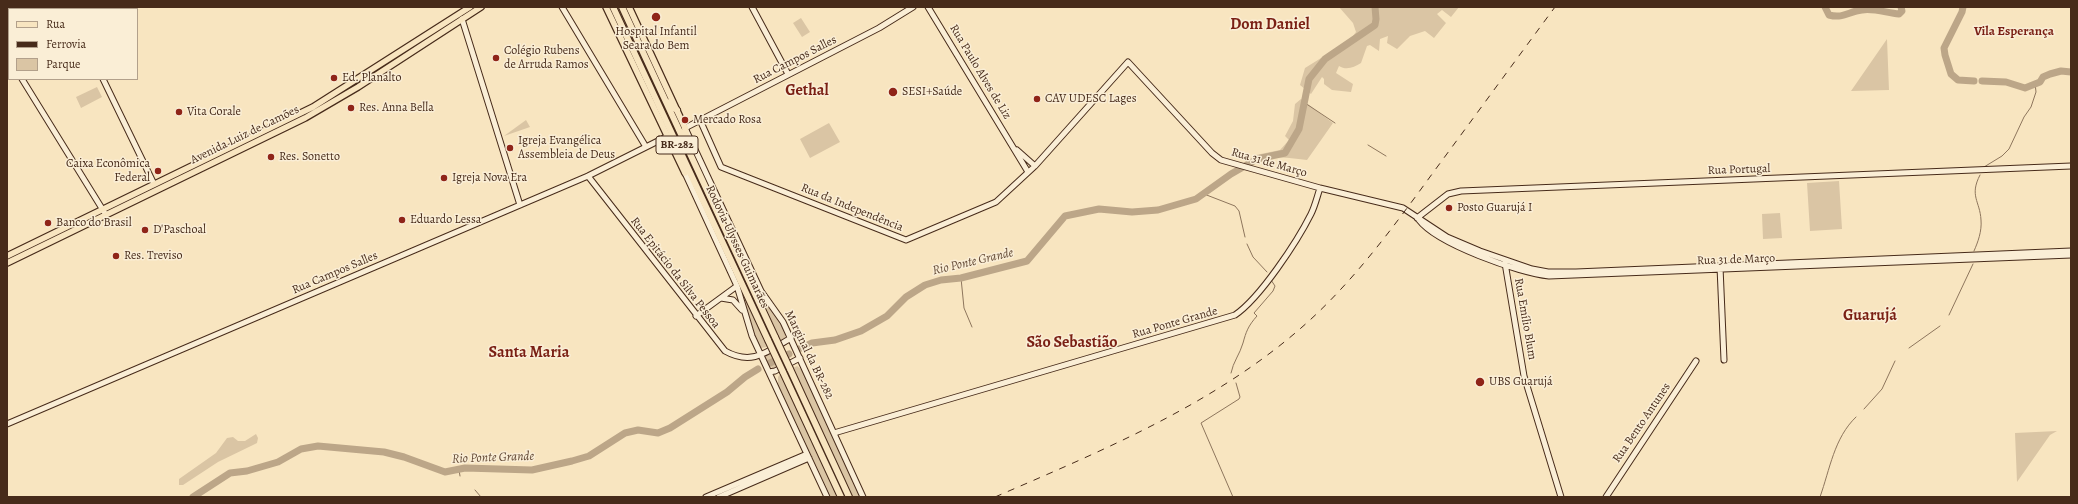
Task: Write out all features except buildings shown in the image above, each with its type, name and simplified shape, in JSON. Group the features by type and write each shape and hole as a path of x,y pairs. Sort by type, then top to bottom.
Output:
{"highway":[{"name":"Rodovia Ulysses Guimarães","path":"613,7 842,497"},
{"name":"Rodovia Ulysses Guimarães","path":"622,7 790,368 848,497"},
{"path":"655,98 660,121"},
{"path":"665,100 678,110"},
{"path":"686,128 688,150"},
{"path":"685,173 699,192"}],"main road":[{"name":"Avenida Luiz de Camões","path":"7,256 318,104 470,7"},
{"name":"Avenida Luiz de Camões","path":"7,263 321,110 481,7"},
{"path":"562,7 646,147"},
{"path":"606,7 668,136 737,286 745,314 761,355 827,497"},
{"name":"Marginal da BR-282","path":"629,7 758,284 780,317 791,338 864,497"},
{"path":"752,7 788,74"},
{"name":"Rua Campos Salles","path":"686,128 788,74 880,28 913,7"},
{"name":"Rua Paulo Alves de Liz","path":"928,7 1028,172"},
{"path":"462,19 520,205"},
{"name":"Rua da Independência","path":"700,120 721,167 906,240 991,205 1035,166 1128,62"},
{"name":"Rua 31 de Março","path":"1128,62 1216,157 1245,168 1396,206 1406,210 1417,218 1424,226 1444,240 1505,262 1537,271 1556,273 2071,255"},
{"path":"23,80 106,215"},
{"path":"103,80 154,184"},
{"name":"Rua Campos Salles","path":"7,424 588,176 668,136"},
{"name":"Rua Paulo Alves de Liz","path":"1014,147 1035,166"},
{"name":"Rua Portugal","path":"1417,218 1448,194 1461,191 2071,166"},
{"name":"Rua Epitácio da Silva Pessoa","path":"588,176 696,316 725,351 746,359 761,355"},
{"name":"Rua Ponte Grande","path":"834,433 1235,315 1253,298 1295,241 1310,215 1320,188"},
{"name":"Rua 31 de Março","path":"1720,268 2071,251"},
{"name":"Rua Emílio Blum","path":"1505,262 1524,376 1561,497"},
{"path":"1720,268 1724,360"},
{"path":"696,316 737,286"},
{"path":"720,298 733,300 745,314"},
{"path":"761,355 791,338"},
{"path":"769,372 775,371 800,358"},
{"name":"Rua Bento Antunes","path":"1606,497 1696,361"},
{"path":"706,497 808,456"},
{"path":"719,497 808,456"}],"green space":[{"path":"473,7 477,7 364,81 388,62"},
{"path":"1339,7 1459,7 1451,17 1442,10 1437,14 1446,23 1434,38 1425,31 1410,36 1397,49 1387,43 1388,36 1380,39 1379,51 1370,45 1367,46 1361,63 1348,68 1339,66 1336,73 1353,84 1351,92 1332,90 1324,84 1324,79 1322,77 1311,94 1300,85 1305,68 1350,40 1356,32 1353,23"},
{"path":"801,18 810,32 802,37 793,23"},
{"path":"1887,39 1889,90 1851,91"},
{"path":"97,87 102,97 81,108 76,97"},
{"path":"1301,99 1333,123 1307,160 1272,158 1253,164 1248,161 1256,155 1280,150 1289,140 1285,136 1293,121 1295,104"},
{"path":"325,104 327,105 138,197 142,194"},
{"path":"526,120 530,127 504,136"},
{"path":"829,123 840,142 810,158 800,139"},
{"path":"1839,181 1842,229 1810,231 1807,183"},
{"path":"1780,213 1782,238 1763,239 1762,214"},
{"path":"744,296 767,347 761,348 751,327"},
{"path":"765,305 772,311 782,324 785,338 780,341"},
{"path":"772,353 779,367 775,369 769,366 766,361 766,356"},
{"path":"797,366 802,370 861,497 852,497 793,368"},
{"path":"781,373 839,497 831,497 778,384 778,377"},
{"path":"2057,431 2050,435 2017,482 2015,433"},
{"path":"256,434 258,438 257,443 218,462 183,485 179,485 179,479 216,453 227,438 233,437 238,441 245,441"}],"waterway":[{"name":"Rio Ponte Grande","path":"801,348 812,343 835,340 861,331 887,316 906,297 925,285 941,280 961,278 1027,261 1065,216 1099,209 1132,212 1158,210 1196,199 1231,174 1257,159 1285,153 1299,129 1309,79 1325,59 1375,25 1375,7"},
{"name":"Rio Ponte Grande","path":"1825,7 1829,15 1834,16 1867,10 1899,14 1902,11 1901,7"},
{"name":"Rio Ponte Grande","path":"1963,7 1944,48 1945,55 1951,74 1958,80 1974,81"},
{"name":"Rio Ponte Grande","path":"1982,81 2006,82 2025,88 2040,82 2043,77 2050,74 2061,71 2071,72"},
{"path":"1984,167 2002,156 2009,149 2024,117 2031,107 2036,92 2035,83"},
{"path":"1305,103 1335,123"},
{"path":"1368,145 1386,156"},
{"path":"1974,251 1981,228 1980,213 1975,193 1975,188 1980,175"},
{"path":"1204,194 1235,206 1239,211 1245,237"},
{"path":"1247,244 1253,257 1267,272"},
{"path":"1949,315 1973,264"},
{"path":"961,278 964,308 972,327"},
{"path":"1231,373 1248,329 1257,316 1254,313 1273,291 1275,286 1271,280"},
{"path":"1909,348 1940,326"},
{"name":"Rio Ponte Grande","path":"770,363 789,354"},
{"path":"1864,409 1882,389 1895,361"},
{"name":"Rio Ponte Grande","path":"193,497 230,473 247,471 278,462 301,449 318,446 384,452 404,457 445,472 465,468 532,470 572,461 589,456 625,433 638,430 658,433 670,428 727,392 745,377 758,369"},
{"path":"1233,497 1201,423 1239,399 1240,397 1236,383"},
{"path":"1820,497 1842,434 1856,417"},
{"name":"Rio Ponte Grande","path":"459,470 460,476"},
{"path":"475,490 481,497"}],"railway":[{"path":"995,497 1120,442 1200,399 1238,376 1275,349 1310,320 1361,267 1391,229 1555,7"}],"place":[{"name":"Hospital Infantil Seara do Bem","path":"656,17"},
{"name":"Colégio Rubens de Arruda Ramos","path":"496,58"},
{"name":"Ed. Planalto","path":"334,78"},
{"name":"SESI+Saúde","path":"893,92"},
{"name":"CAV UDESC Lages","path":"1037,99"},
{"name":"Res. Anna Bella","path":"351,108"},
{"name":"Vita Corale","path":"179,112"},
{"name":"Mercado Rosa","path":"685,120"},
{"name":"Igreja Evangélica Assembleia de Deus","path":"510,148"},
{"name":"Res. Sonetto","path":"271,157"},
{"name":"Caixa Econômica Federal","path":"158,171"},
{"name":"Igreja Nova Era","path":"444,178"},
{"name":"Posto Guarujá I","path":"1449,208"},
{"name":"Eduardo Lessa","path":"402,220"},
{"name":"Banco do Brasil","path":"48,223"},
{"name":"D'Paschoal","path":"145,230"},
{"name":"Res. Treviso","path":"116,256"},
{"name":"UBS Guarujá","path":"1480,382"}],"district":[{"name":"Dom Daniel","path":"1270,25"},
{"name":"Vila Esperança","path":"2014,32"},
{"name":"Gethal","path":"807,91"},
{"name":"Guarujá","path":"1870,316"},
{"name":"São Sebastião","path":"1072,343"},
{"name":"Santa Maria","path":"529,353"}]}
